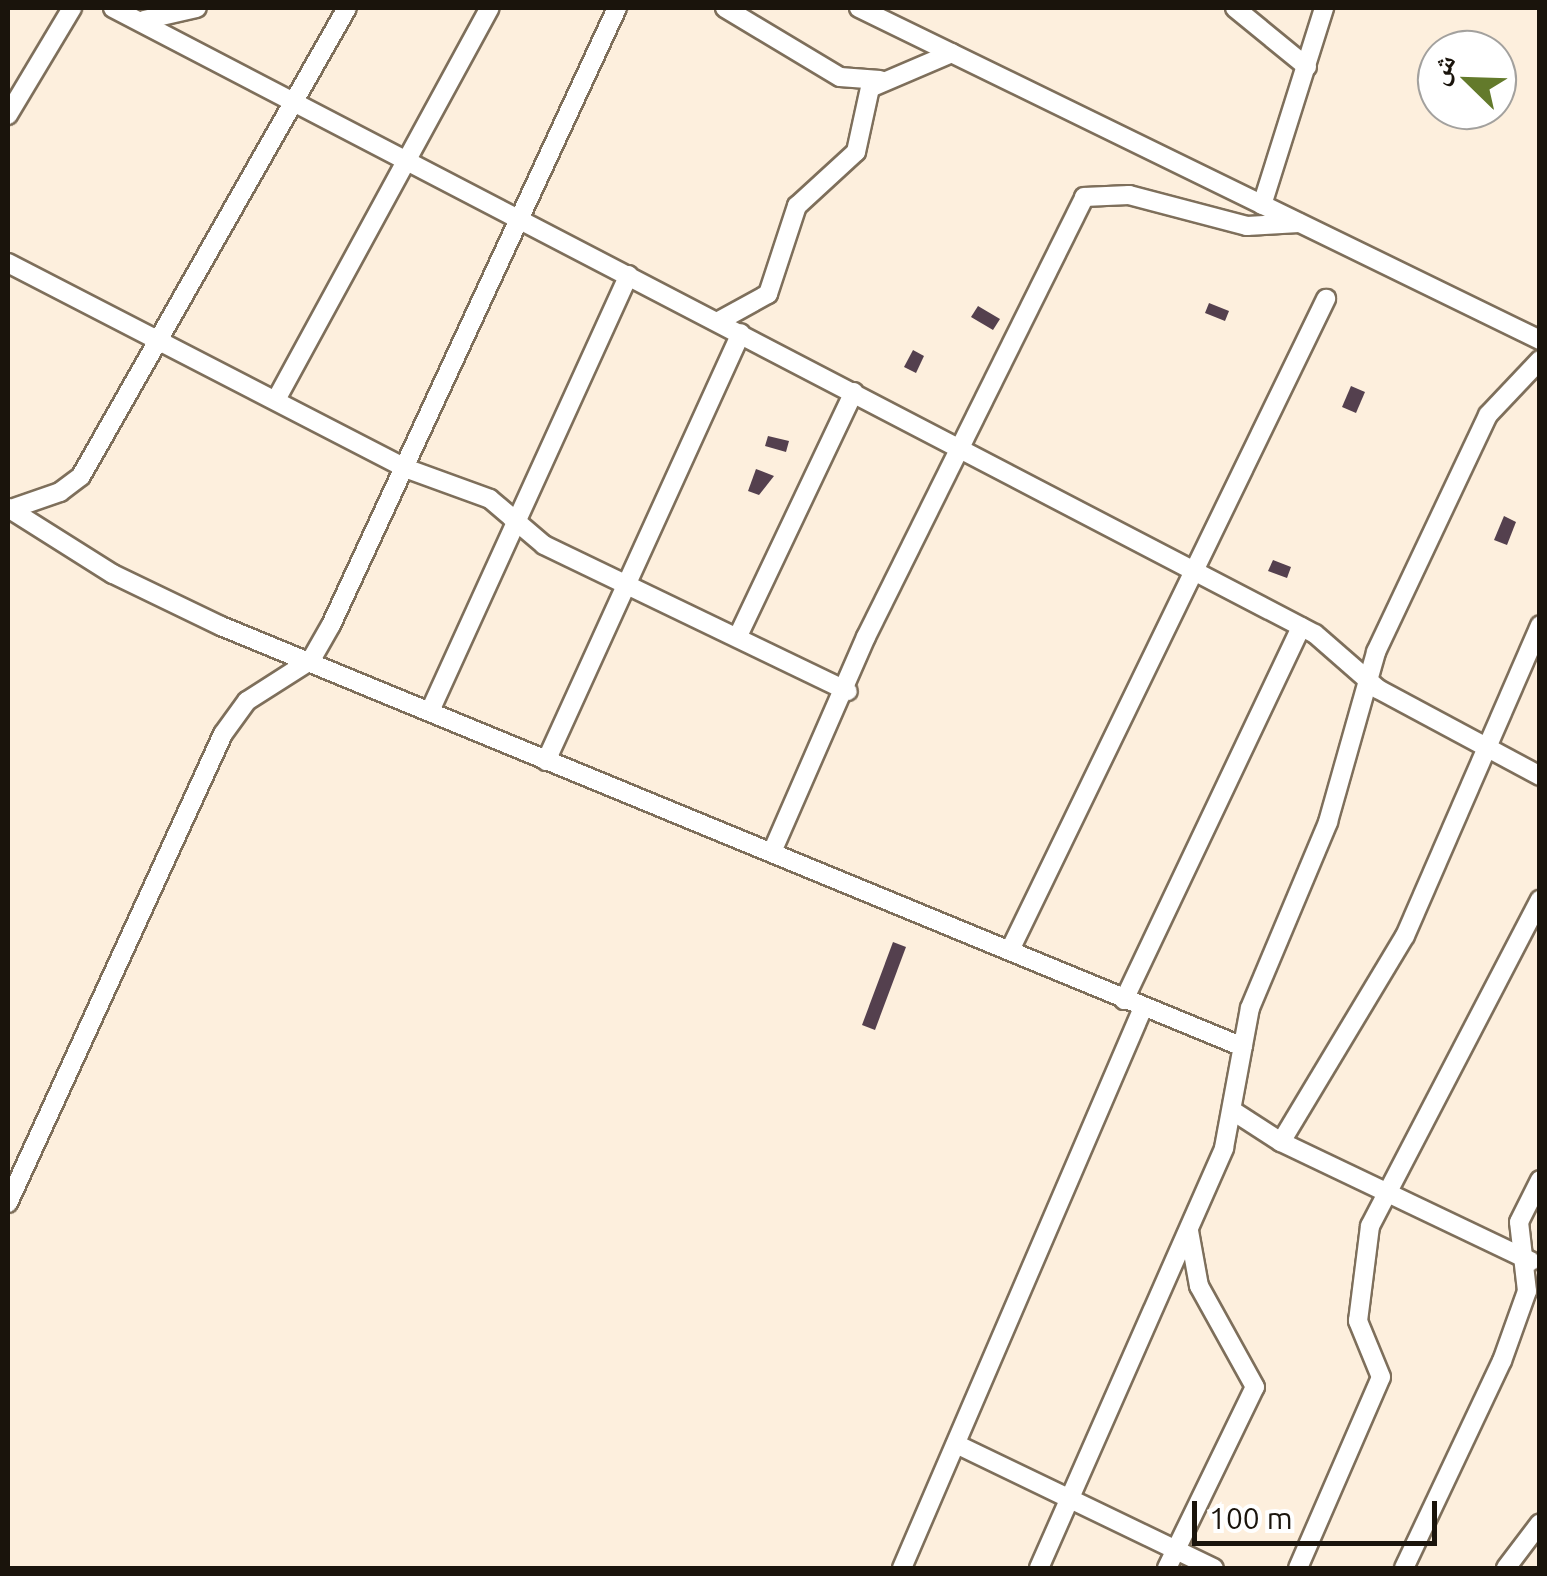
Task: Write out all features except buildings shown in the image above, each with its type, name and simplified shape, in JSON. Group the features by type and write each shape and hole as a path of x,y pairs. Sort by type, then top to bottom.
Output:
{"street":[{"path":"8,115 72,8"},
{"path":"113,8 402,163 741,332 1301,627 1366,680 1540,776"},
{"path":"143,21 196,8"},
{"path":"9,509 60,492 81,476 288,103 347,8"},
{"path":"278,398 402,163 490,8"},
{"path":"8,1203 223,734 247,701 310,660 404,468 617,8"},
{"path":"725,8 840,77 880,80 952,53"},
{"path":"859,8 1540,340"},
{"path":"1235,8 1307,67"},
{"path":"1262,205 1324,8"},
{"path":"719,321 768,294 797,206 852,158 865,98 880,80"},
{"path":"772,852 848,691 866,637 1084,197 1129,195 1247,226 1299,222"},
{"path":"8,263 278,398 404,468 490,499 568,557 628,579 848,691"},
{"path":"430,711 629,275"},
{"path":"1010,950 1326,299"},
{"path":"546,761 741,332"},
{"path":"1039,1568 1074,1501 1189,1230 1233,1110 1242,1047 1257,988 1328,822 1366,680 1428,528 1488,415 1540,360"},
{"path":"738,636 854,392"},
{"path":"9,509 113,574 310,660 1242,1047"},
{"path":"1280,1142 1405,936 1482,746 1540,625"},
{"path":"1124,1000 1301,627"},
{"path":"1298,1568 1381,1377 1362,1339 1358,1304 1370,1226 1393,1193 1423,1114 1497,991 1540,900"},
{"path":"902,1568 1143,1008"},
{"path":"1233,1110 1280,1142 1534,1262"},
{"path":"1404,1568 1502,1361 1527,1291 1534,1262 1519,1222 1540,1180"},
{"path":"1167,1568 1254,1387 1199,1286 1189,1230"},
{"path":"956,1444 1214,1568"},
{"path":"1506,1568 1540,1523"}]}
